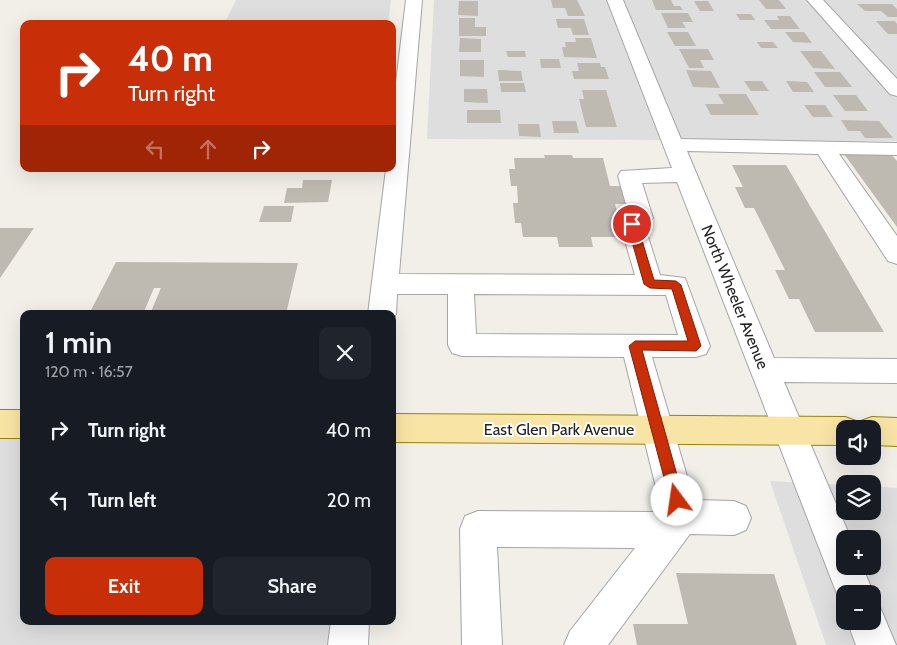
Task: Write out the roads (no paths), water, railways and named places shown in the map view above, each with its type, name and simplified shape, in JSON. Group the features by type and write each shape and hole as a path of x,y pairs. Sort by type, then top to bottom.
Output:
{"main road":[{"path":"0,424 20,424"},
{"name":"East Glen Park Avenue","path":"396,428 836,431"},
{"path":"881,431 897,432"}],"street":[{"path":"382,310 414,0"},
{"name":"North Wheeler Avenue","path":"614,0 851,585"},
{"path":"815,0 897,90"},
{"path":"673,145 897,150"},
{"path":"825,149 897,255"},
{"path":"650,284 632,224 641,218 629,176 685,175"},
{"path":"385,284 461,284 650,284 676,285 696,346 462,345 461,284"},
{"path":"584,645 676,524 659,430 635,346"},
{"path":"764,370 897,371"},
{"path":"482,645 478,529 676,524 734,518"},
{"path":"348,645 350,625"},
{"path":"870,630 876,645"}]}
